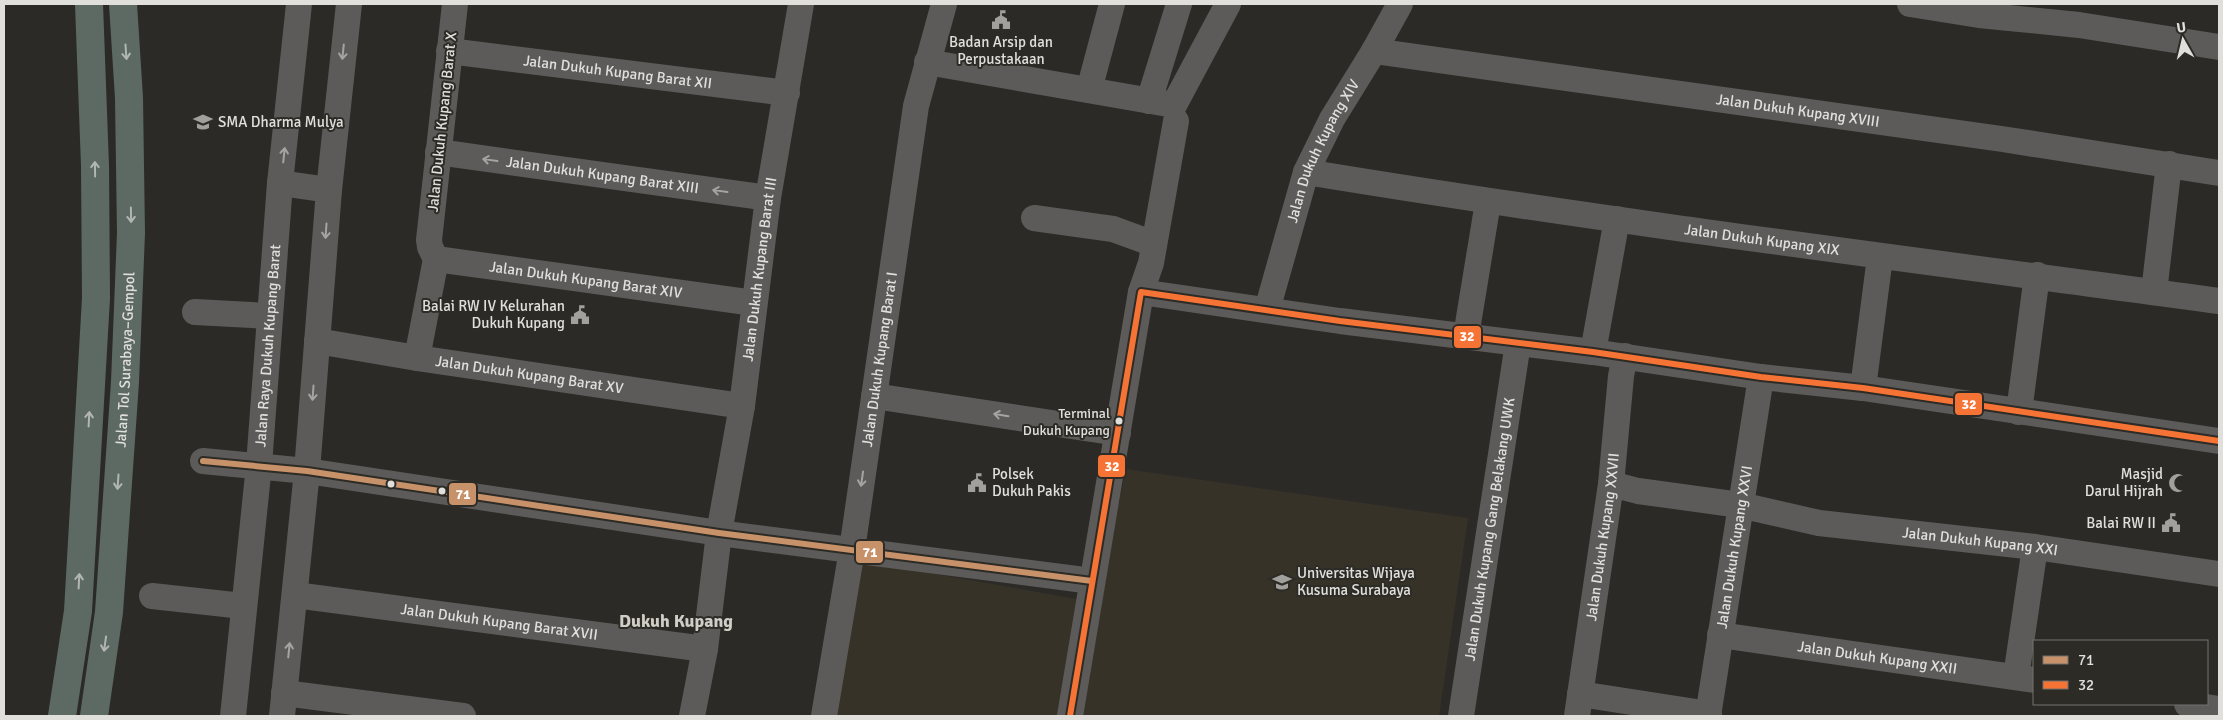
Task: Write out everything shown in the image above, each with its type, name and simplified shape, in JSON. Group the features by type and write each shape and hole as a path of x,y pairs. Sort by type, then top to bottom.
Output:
{"highway":[{"path":"62,716 78,611 96,298 95,166 89,4"},
{"name":"Jalan Tol Surabaya–Gempol","path":"94,716 110,612 125,382 130,253 129,98 123,4"}],"street":[{"name":"Jalan Raya Dukuh Kupang Barat","path":"233,716 258,466 280,184 299,4"},
{"path":"348,4 329,190 307,471 283,704 463,716"},
{"name":"Jalan Dukuh Kupang Barat X","path":"418,358 432,249 438,152 455,4"},
{"name":"Jalan Dukuh Kupang Barat III","path":"692,716 705,649 719,533 742,406 768,198 801,4"},
{"name":"Jalan Dukuh Kupang Barat I","path":"824,716 852,550 916,106 944,4"},
{"path":"1089,90 1112,4"},
{"path":"1070,716 1141,292 1154,244 1178,4"},
{"path":"1166,109 1228,4"},
{"name":"Jalan Dukuh Kupang XIV","path":"1267,310 1306,172 1332,119 1374,51 1400,4"},
{"path":"1910,4 1979,15 2080,14 2219,47"},
{"name":"Jalan Dukuh Kupang Barat XII","path":"449,51 787,93"},
{"name":"Jalan Dukuh Kupang XVIII","path":"1374,51 2168,164 2219,173"},
{"path":"927,62 1089,90 1166,109"},
{"name":"Jalan Dukuh Kupang Barat XIII","path":"438,152 768,198"},
{"path":"2154,292 2168,164"},
{"name":"Jalan Dukuh Kupang XIX","path":"1306,172 1488,202 1880,257 2219,301"},
{"path":"280,184 329,190"},
{"path":"1466,336 1488,202"},
{"path":"1034,218 1113,229 1154,244"},
{"path":"1593,352 1617,219"},
{"name":"Jalan Dukuh Kupang Barat XIV","path":"432,249 754,303"},
{"path":"1863,388 1880,257"},
{"path":"2018,412 2037,276"},
{"path":"1141,292 1340,321 1626,356 1761,377 1863,388 2219,441"},
{"path":"195,312 270,316"},
{"name":"Jalan Dukuh Kupang Barat XV","path":"317,341 418,358 742,406"},
{"name":"Jalan Dukuh Kupang Gang Belakang UWK","path":"1461,716 1518,343"},
{"name":"Jalan Dukuh Kupang XXVII","path":"1578,705 1611,484 1621,376 1626,356"},
{"name":"Jalan Dukuh Kupang XXVI","path":"1708,715 1761,377"},
{"path":"874,396 1118,433"},
{"path":"203,461 307,471 719,533 1092,581"},
{"name":"Jalan Dukuh Kupang XXI","path":"1611,484 1638,491 1740,505 1819,523 2035,547 2219,574"},
{"path":"2025,679 2035,547"},
{"name":"Jalan Dukuh Kupang Barat XVII","path":"295,595 705,649"},
{"path":"152,596 243,606"},
{"name":"Jalan Dukuh Kupang XXII","path":"1720,635 2025,679"},
{"path":"1578,705 1708,715"},
{"path":"2193,705 2219,709"}],"shaded area":[{"name":"Universitas Wijaya Kusuma Surabaya","path":"1126,469 1468,518 1439,716 832,716 857,560 1099,603"}],"transit line":[{"name":"32","path":"1070,716 1141,292 1340,321 1593,352 1761,377 1863,388 2219,441"},
{"name":"71","path":"203,461 307,471 719,533 1092,581"}],"place":[{"name":"Badan Arsip dan Perpustakaan","path":"1001,20"},
{"name":"SMA Dharma Mulya","path":"203,122"},
{"name":"Balai RW IV Kelurahan Dukuh Kupang","path":"580,315"},
{"name":"Terminal Dukuh Kupang","path":"1119,421"},
{"name":"Polsek Dukuh Pakis","path":"977,483"},
{"name":"Masjid Darul Hijrah","path":"2178,483"},
{"name":"Balai RW II","path":"2171,523"},
{"name":"Universitas Wijaya Kusuma Surabaya","path":"1282,582"}],"district":[{"name":"Dukuh Kupang","path":"676,621"}]}
